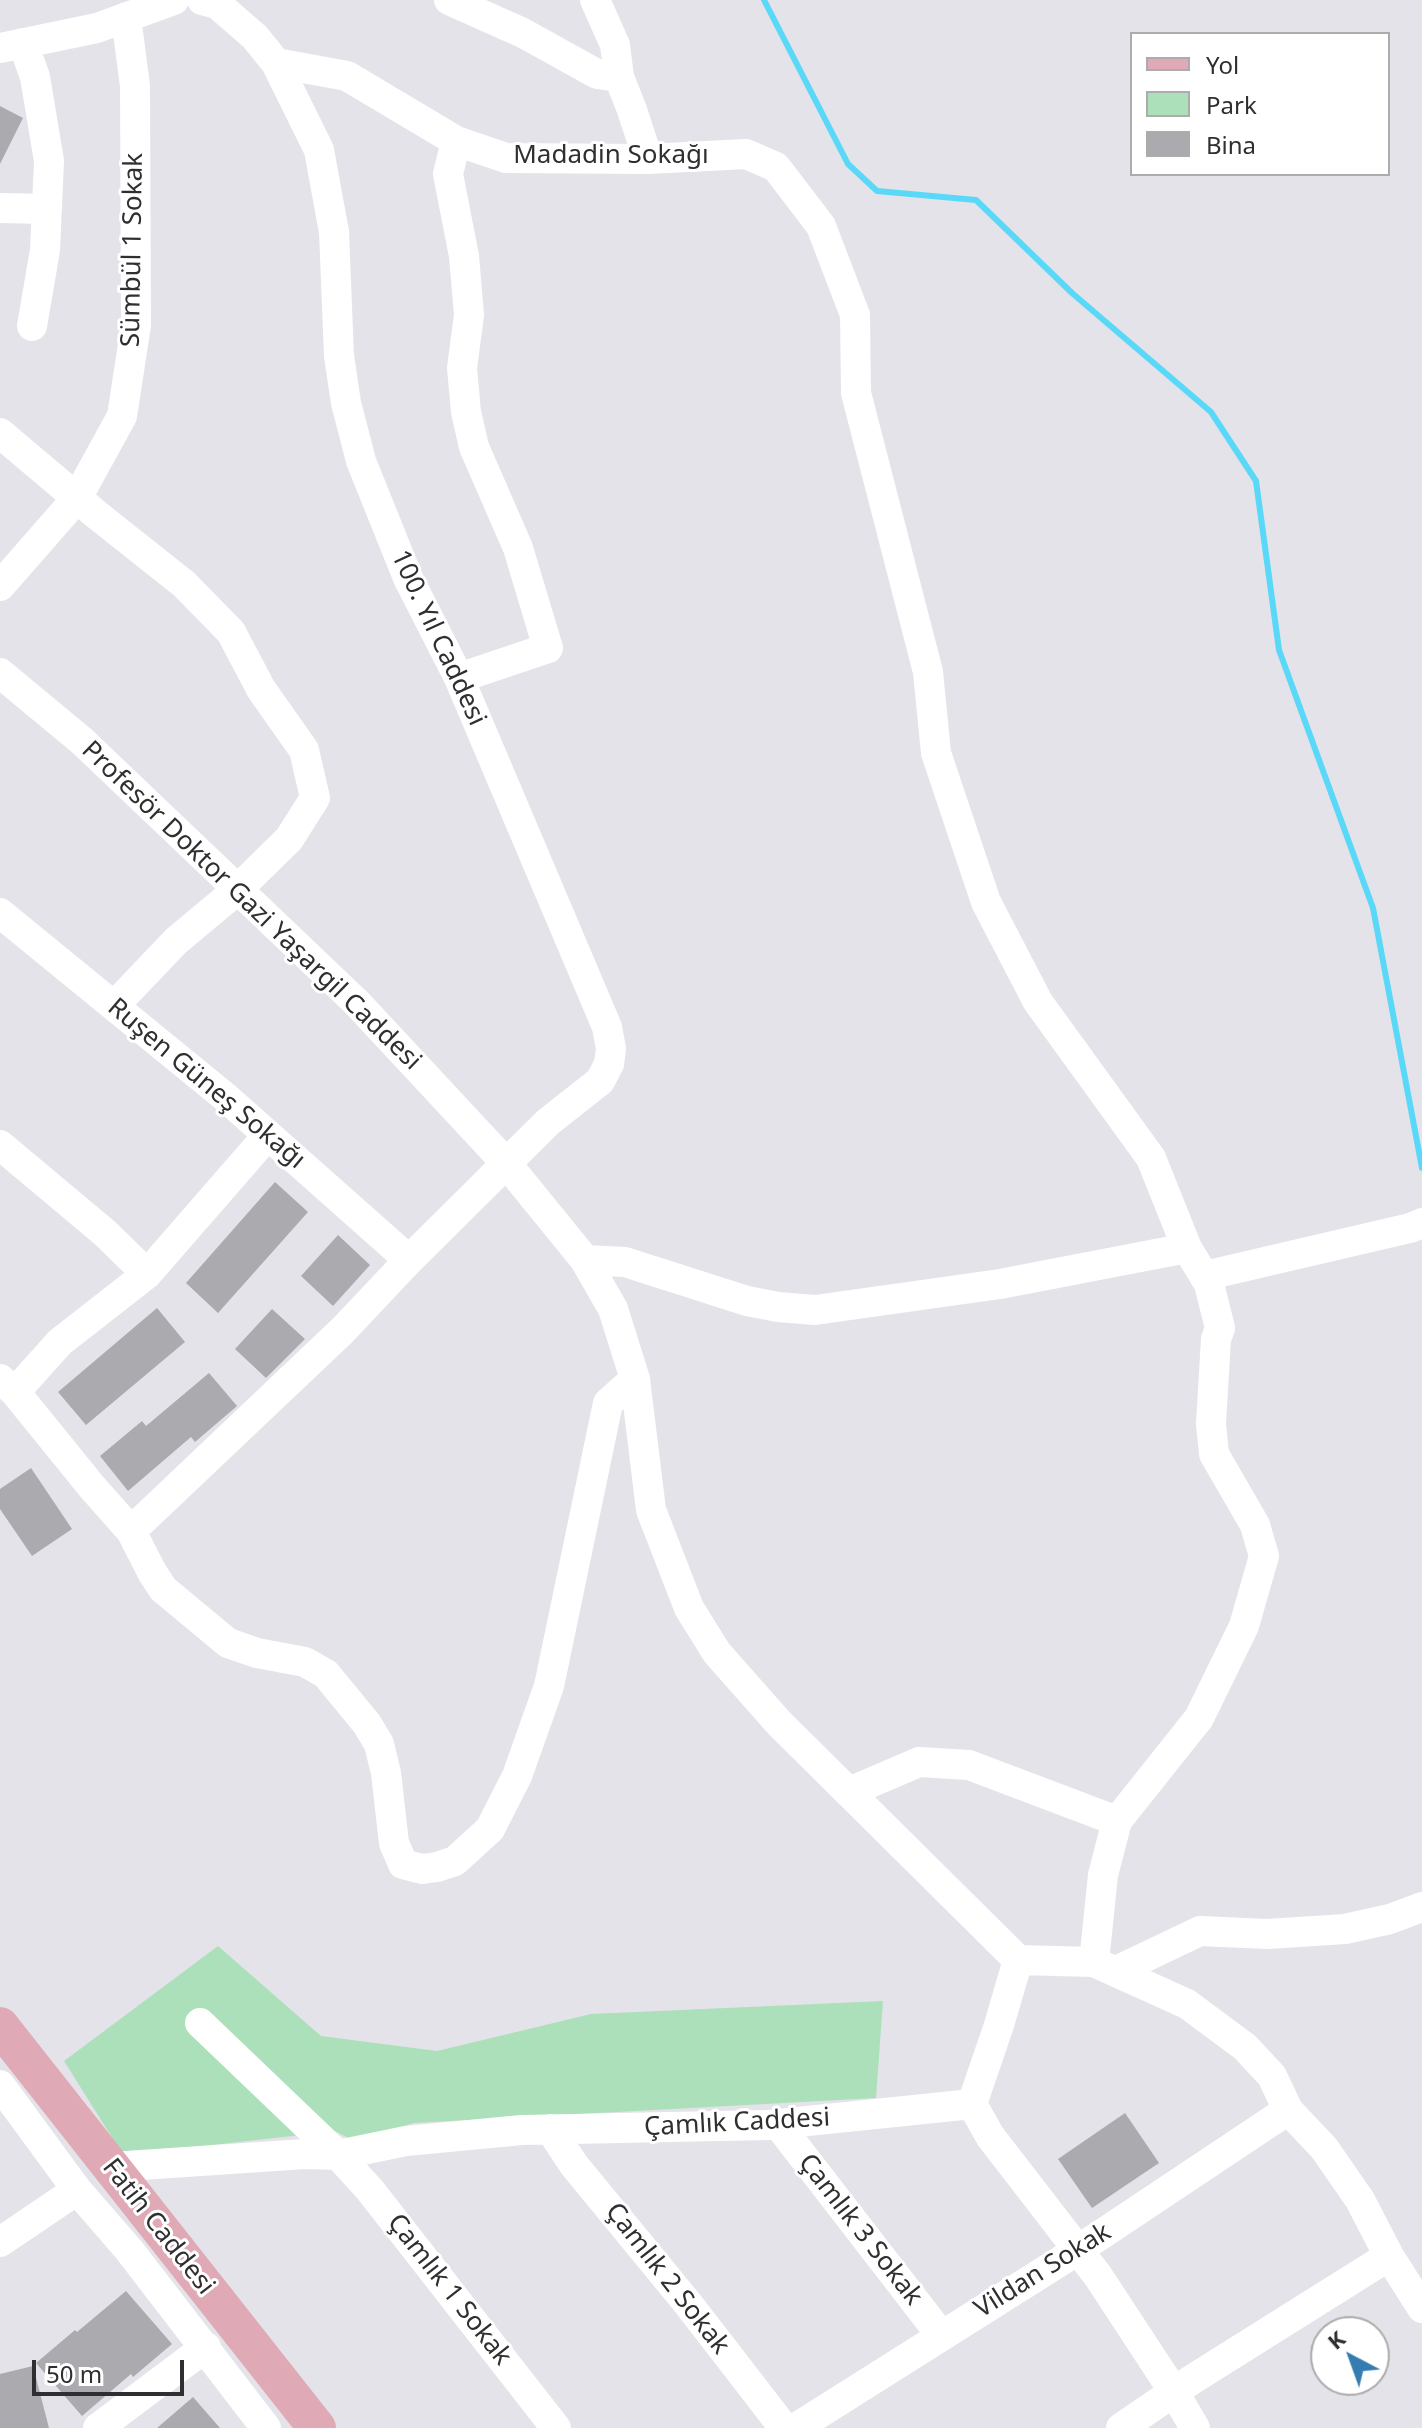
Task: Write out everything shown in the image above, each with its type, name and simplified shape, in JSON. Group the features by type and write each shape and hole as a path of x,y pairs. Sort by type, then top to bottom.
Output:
{"main road":[{"name":"Fatih Caddesi","path":"0,2026 317,2428"}],"street":[{"path":"32,326 45,250 49,161 35,77 12,45 97,28 174,0"},
{"path":"202,0 217,4 255,37 276,63"},
{"path":"449,0 523,33 597,74 619,77"},
{"path":"595,0 615,45 619,77 648,159"},
{"name":"Sümbül 1 Sokak","path":"0,586 77,498 122,416 136,325 135,86 126,17"},
{"name":"Madadin Sokağı","path":"276,63 347,76 456,141 506,158 648,159 746,154 776,167 821,226 855,315 856,393 928,672 936,753 986,902 1038,1002 1151,1158 1187,1248"},
{"name":"100. Yıl Caddesi","path":"131,1531 343,1330 548,1122 600,1081 609,1064 611,1049 607,1027 459,678 408,578 361,461 346,403 341,368 334,232 319,150 276,63"},
{"path":"456,141 448,174 464,256 469,315 462,368 466,412 474,447 518,548 548,648 459,678"},
{"path":"0,208 47,209"},
{"path":"0,433 184,584 231,632 261,689 304,750 315,798 289,839 237,890 176,941 114,1006"},
{"name":"Profesör Doktor Gazi Yaşargil Caddesi","path":"0,673 82,741 357,1003 506,1163 585,1260 613,1309 635,1379 651,1510 689,1608 717,1653 779,1723 1018,1960"},
{"name":"Ruşen Güneş Sokağı","path":"0,913 268,1135 409,1260"},
{"path":"268,1135 147,1274 8,1386 131,1531 163,1589 228,1643 257,1653 305,1662 326,1674 367,1724 379,1744 386,1773 394,1843 403,1864 422,1869 455,1861 490,1829 517,1776 549,1686 608,1403 635,1379"},
{"path":"0,1145 105,1233 147,1274"},
{"path":"1204,1276 1416,1225"},
{"path":"585,1260 625,1262 747,1301 815,1310 1000,1284 1187,1248 1209,1284 1220,1328 1216,1339 1211,1424 1214,1454 1255,1525 1264,1556 1244,1626 1199,1718 1117,1821 1103,1875 1105,1966"},
{"path":"849,1792 919,1762 969,1765 1117,1821"},
{"path":"1105,1966 1200,1931 1267,1934 1345,1929 1390,1919 1422,1907"},
{"path":"1195,2428 1098,2276 990,2136 972,2104 1018,1960 1105,1966 1187,2004 1245,2047 1272,2076 1288,2110 1324,2148 1360,2200 1389,2256 1422,2308"},
{"name":"Çamlık 1 Sokak","path":"200,2023 338,2155 380,2202 556,2428"},
{"path":"0,2085 77,2190 129,2250 266,2428"},
{"name":"Çamlık Caddesi","path":"111,2167 305,2154 338,2155 406,2141 550,2129 778,2124 972,2104"},
{"name":"Vildan Sokak","path":"796,2428 1078,2250 1288,2110"},
{"name":"Çamlık 3 Sokak","path":"778,2124 941,2335"},
{"name":"Çamlık 2 Sokak","path":"550,2129 574,2165 689,2305 784,2428"},
{"path":"0,2242 77,2190"},
{"path":"1121,2428 1389,2256"},
{"path":"98,2428 206,2347"}],"green space":[{"path":"218,1946 321,2036 437,2051 591,2014 883,2001 876,2098 414,2123 354,2141 329,2128 301,2135 123,2155 64,2061"}],"building":[{"path":"0,106 23,118 0,164"},
{"path":"275,1182 308,1212 218,1313 186,1283"},
{"path":"338,1235 370,1265 333,1306 301,1276"},
{"path":"157,1308 185,1342 86,1425 58,1392"},
{"path":"272,1309 305,1339 266,1378 235,1349"},
{"path":"209,1373 237,1406 195,1442 191,1437 128,1491 100,1456 142,1421 146,1426"},
{"path":"31,1468 72,1529 32,1556 0,1509 0,1489"},
{"path":"1125,2113 1159,2163 1092,2208 1058,2159"},
{"path":"126,2291 172,2344 82,2416 36,2363"},
{"path":"33,2366 49,2428 0,2428 0,2374"},
{"path":"193,2397 220,2428 157,2428"}],"waterway":[{"path":"764,0 848,164 877,191 976,200 1072,293 1211,412 1256,481 1279,650 1373,908 1422,1168"}]}
